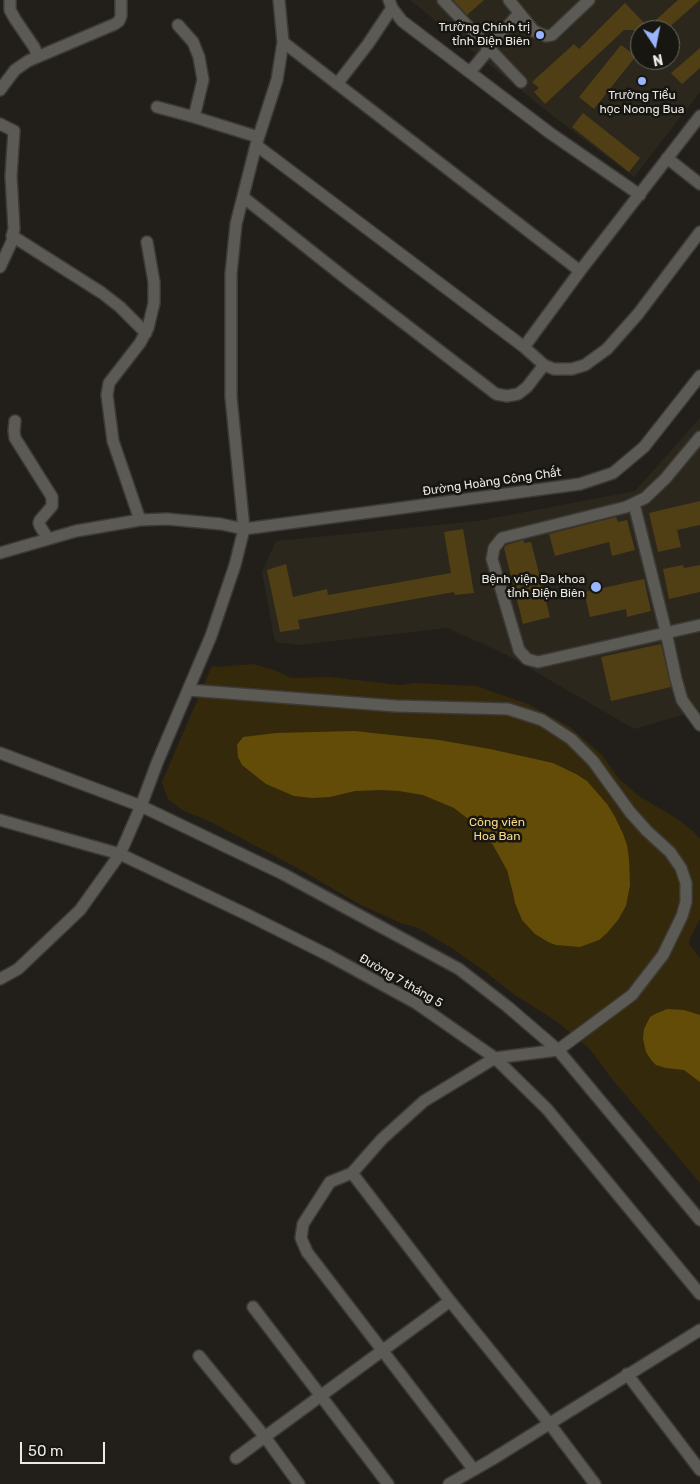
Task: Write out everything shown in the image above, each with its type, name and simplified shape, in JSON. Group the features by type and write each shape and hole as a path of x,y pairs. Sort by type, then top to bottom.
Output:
{"street":[{"path":"10,0 10,10 38,56"},
{"path":"0,90 15,70 28,61 115,24 121,16 121,0"},
{"path":"0,979 18,969 80,910 120,854 211,636 235,565 244,529 231,397 231,274 236,224 257,141 278,80 284,42 279,0"},
{"path":"443,0 521,82"},
{"path":"470,72 490,48 515,4 534,31 546,36 552,35 589,0"},
{"path":"338,84 368,44 390,4 402,21 550,133 640,195"},
{"path":"178,25 192,42 199,58 203,80 194,117"},
{"path":"284,42 580,271"},
{"path":"157,108 194,117 257,141 544,365 554,369 572,369 585,365 607,348 638,314 700,232"},
{"path":"524,348 580,271 700,116"},
{"path":"0,124 14,131 11,176 14,229 13,237 0,268"},
{"path":"666,158 700,184"},
{"path":"243,197 496,394 507,396 518,394 527,387 544,365"},
{"path":"0,232 13,237 102,293 120,307 146,333"},
{"path":"140,520 124,470 112,441 107,395 109,383 146,333 154,303 154,282 147,242"},
{"name":"Đường Hoàng Công Chất","path":"0,553 76,531 140,520 166,519 221,524 244,529 580,484 613,473 644,447 700,376"},
{"path":"15,421 15,438 52,497 52,506 40,523 48,539"},
{"path":"700,437 645,498 626,507 502,538 494,548 492,559 519,650 527,659 538,662 700,625"},
{"path":"634,504 682,700 699,722"},
{"path":"188,690 396,706 508,709 542,720 570,739 593,761 630,812 670,852 681,868 686,883 686,902 682,916 663,954 632,995 558,1050 495,1058 424,1100 382,1138 352,1173 330,1182 303,1224 300,1238 307,1252 474,1470"},
{"path":"0,753 141,806 283,874 458,969 508,1007 558,1050 700,1220"},
{"name":"Đường 7 tháng 5","path":"0,820 120,854 248,915 416,1003 495,1058 547,1109 700,1294"},
{"path":"352,1173 450,1301 549,1423 595,1484"},
{"path":"236,1458 450,1301"},
{"path":"253,1307 388,1484"},
{"path":"449,1484 700,1330"},
{"path":"199,1356 265,1437 299,1484"},
{"path":"627,1374 700,1470"}],"shaded area":[{"path":"410,0 700,0 700,92 634,177 554,117"},
{"name":"Bệnh viện Đa khoa tỉnh Điện Biên","path":"700,418 700,710 634,729 505,654 447,628 299,645 275,642 262,572 276,541 478,521 635,491"},
{"path":"354,731 439,740 490,749 553,763 587,781 607,804 627,845 630,885 626,906 618,920 599,940 580,947 556,945 548,942 535,934 522,920 515,903 507,870 493,845 476,825 454,808 423,795 399,791 355,791 330,797 312,798 294,796 266,784 242,765 238,757 237,745 243,737 276,733"},
{"path":"667,1009 684,1010 700,1015 700,1082 684,1070 656,1065 646,1052 643,1039 644,1029 650,1017"}],"green space":[{"name":"Công viên Hoa Ban","path":"253,664 277,671 291,678 329,677 400,685 415,683 476,686 528,704 570,727 602,755 619,779 639,796 676,818 700,839 700,919 690,938 689,944 700,958 700,1183 612,1079 590,1049 556,1021 515,995 453,949 418,928 401,923 361,905 301,870 211,822 182,810 168,799 162,782 212,666"}],"building":[{"path":"453,0 484,0 467,15"},
{"path":"678,0 700,0 677,20 656,20"},
{"path":"625,3 641,20 630,20 630,30 624,30 545,104 534,92 539,88 532,82 574,44 579,49"},
{"path":"621,45 630,52 630,64 594,109 579,97"},
{"path":"700,48 700,68 682,84 671,73 674,70 680,70 680,65"},
{"path":"583,113 640,158 629,172 572,127"},
{"path":"700,501 700,525 677,530 681,547 658,552 649,513"},
{"path":"616,517 618,522 627,520 635,550 612,556 609,542 555,556 549,534"},
{"path":"463,529 474,593 455,595 454,592 298,620 300,629 280,632 267,570 286,564 293,597 327,589 328,595 451,573 444,532"},
{"path":"524,540 524,543 531,542 550,617 523,624 504,548 506,545"},
{"path":"683,565 684,568 700,565 700,592 669,599 663,569"},
{"path":"644,579 651,611 627,617 626,609 590,617 584,592"},
{"path":"661,644 671,687 611,701 601,657"}],"place":[{"name":"Trường Chính trị tỉnh Điện Biên","path":"540,35"},
{"name":"Trường Tiểu học Noong Bua","path":"642,81"},
{"name":"Bệnh viện Đa khoa tỉnh Điện Biên","path":"596,587"}]}
